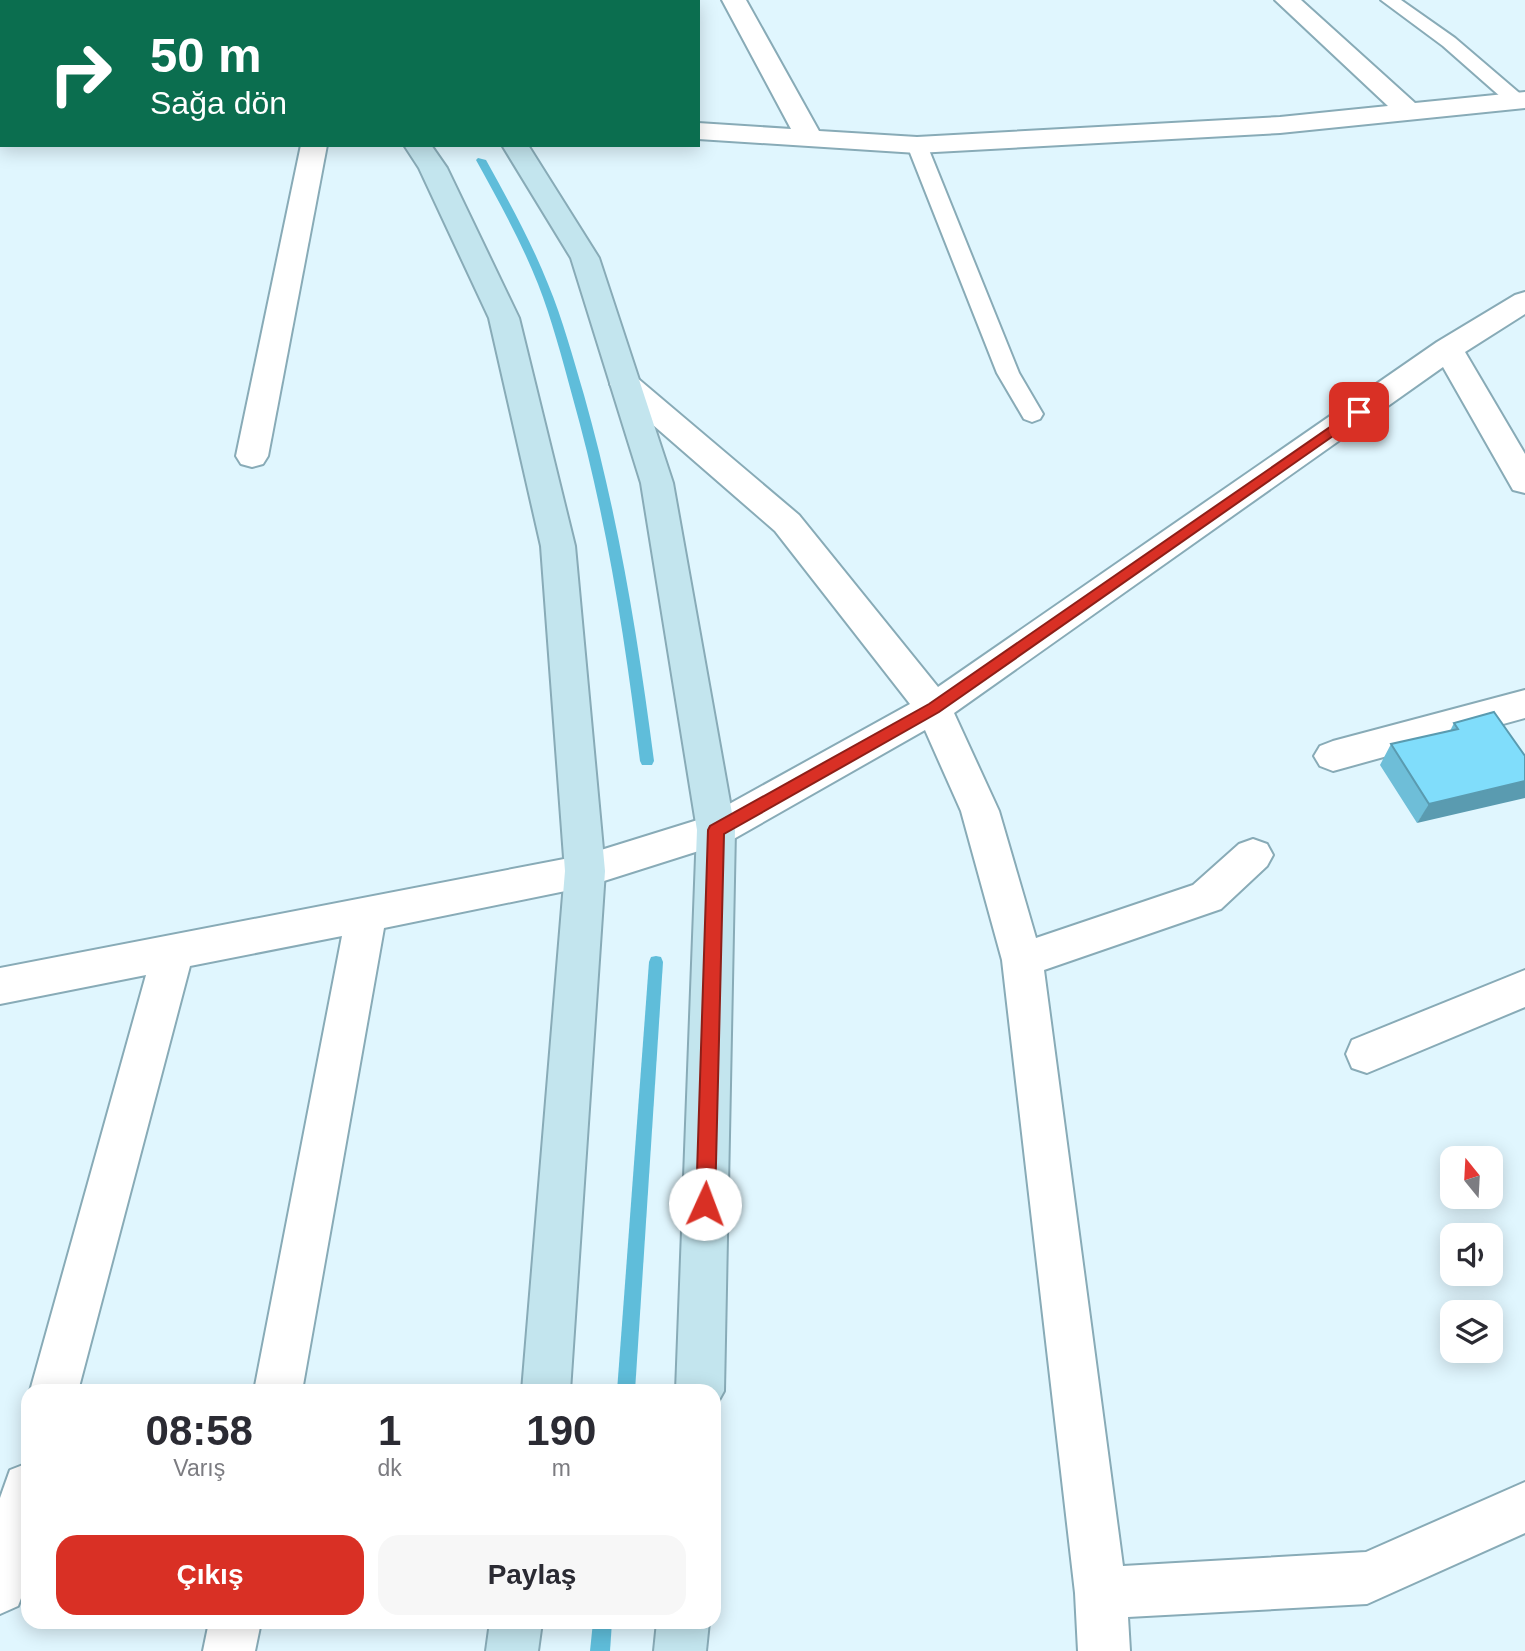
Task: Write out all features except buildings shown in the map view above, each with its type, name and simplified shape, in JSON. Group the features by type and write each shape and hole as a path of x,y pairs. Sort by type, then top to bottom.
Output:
{"main road":[{"path":"418,147 433,168 504,318 558,546 585,871 548,1384"},
{"path":"516,147 585,258 657,483 716,830 700,1384"},
{"path":"512,1651 515,1629"},
{"path":"680,1651 682,1629"}],"street":[{"path":"734,0 810,139"},
{"path":"1287,0 1408,111"},
{"path":"700,131 917,145 1280,125 1521,100"},
{"path":"252,456 314,147"},
{"path":"0,986 585,871 716,830 934,708 1448,349 1525,301"},
{"path":"1448,349 1525,482"},
{"path":"625,384 787,523 934,708 980,810 1022,961 1101,1593 1104,1651"},
{"path":"1333,756 1525,704"},
{"path":"1022,961 1207,897 1253,855"},
{"path":"279,1384 366,914"},
{"path":"56,1384 173,953"},
{"path":"1367,1054 1525,988"},
{"path":"1101,1593 1367,1578 1525,1507"},
{"path":"0,1588 21,1513"},
{"path":"229,1651 234,1629"}],"lane":[{"path":"609,0 666,0"},
{"path":"1390,0 1521,100"},
{"path":"917,145 1007,373 1032,414"}],"waterway":[{"path":"481,160 518,227 543,283 588,432 619,572 647,761"},
{"path":"626,1384 656,962"},
{"path":"600,1651 602,1629"}],"route":[{"path":"705,1204 716,830 934,708 1359,412"}]}
